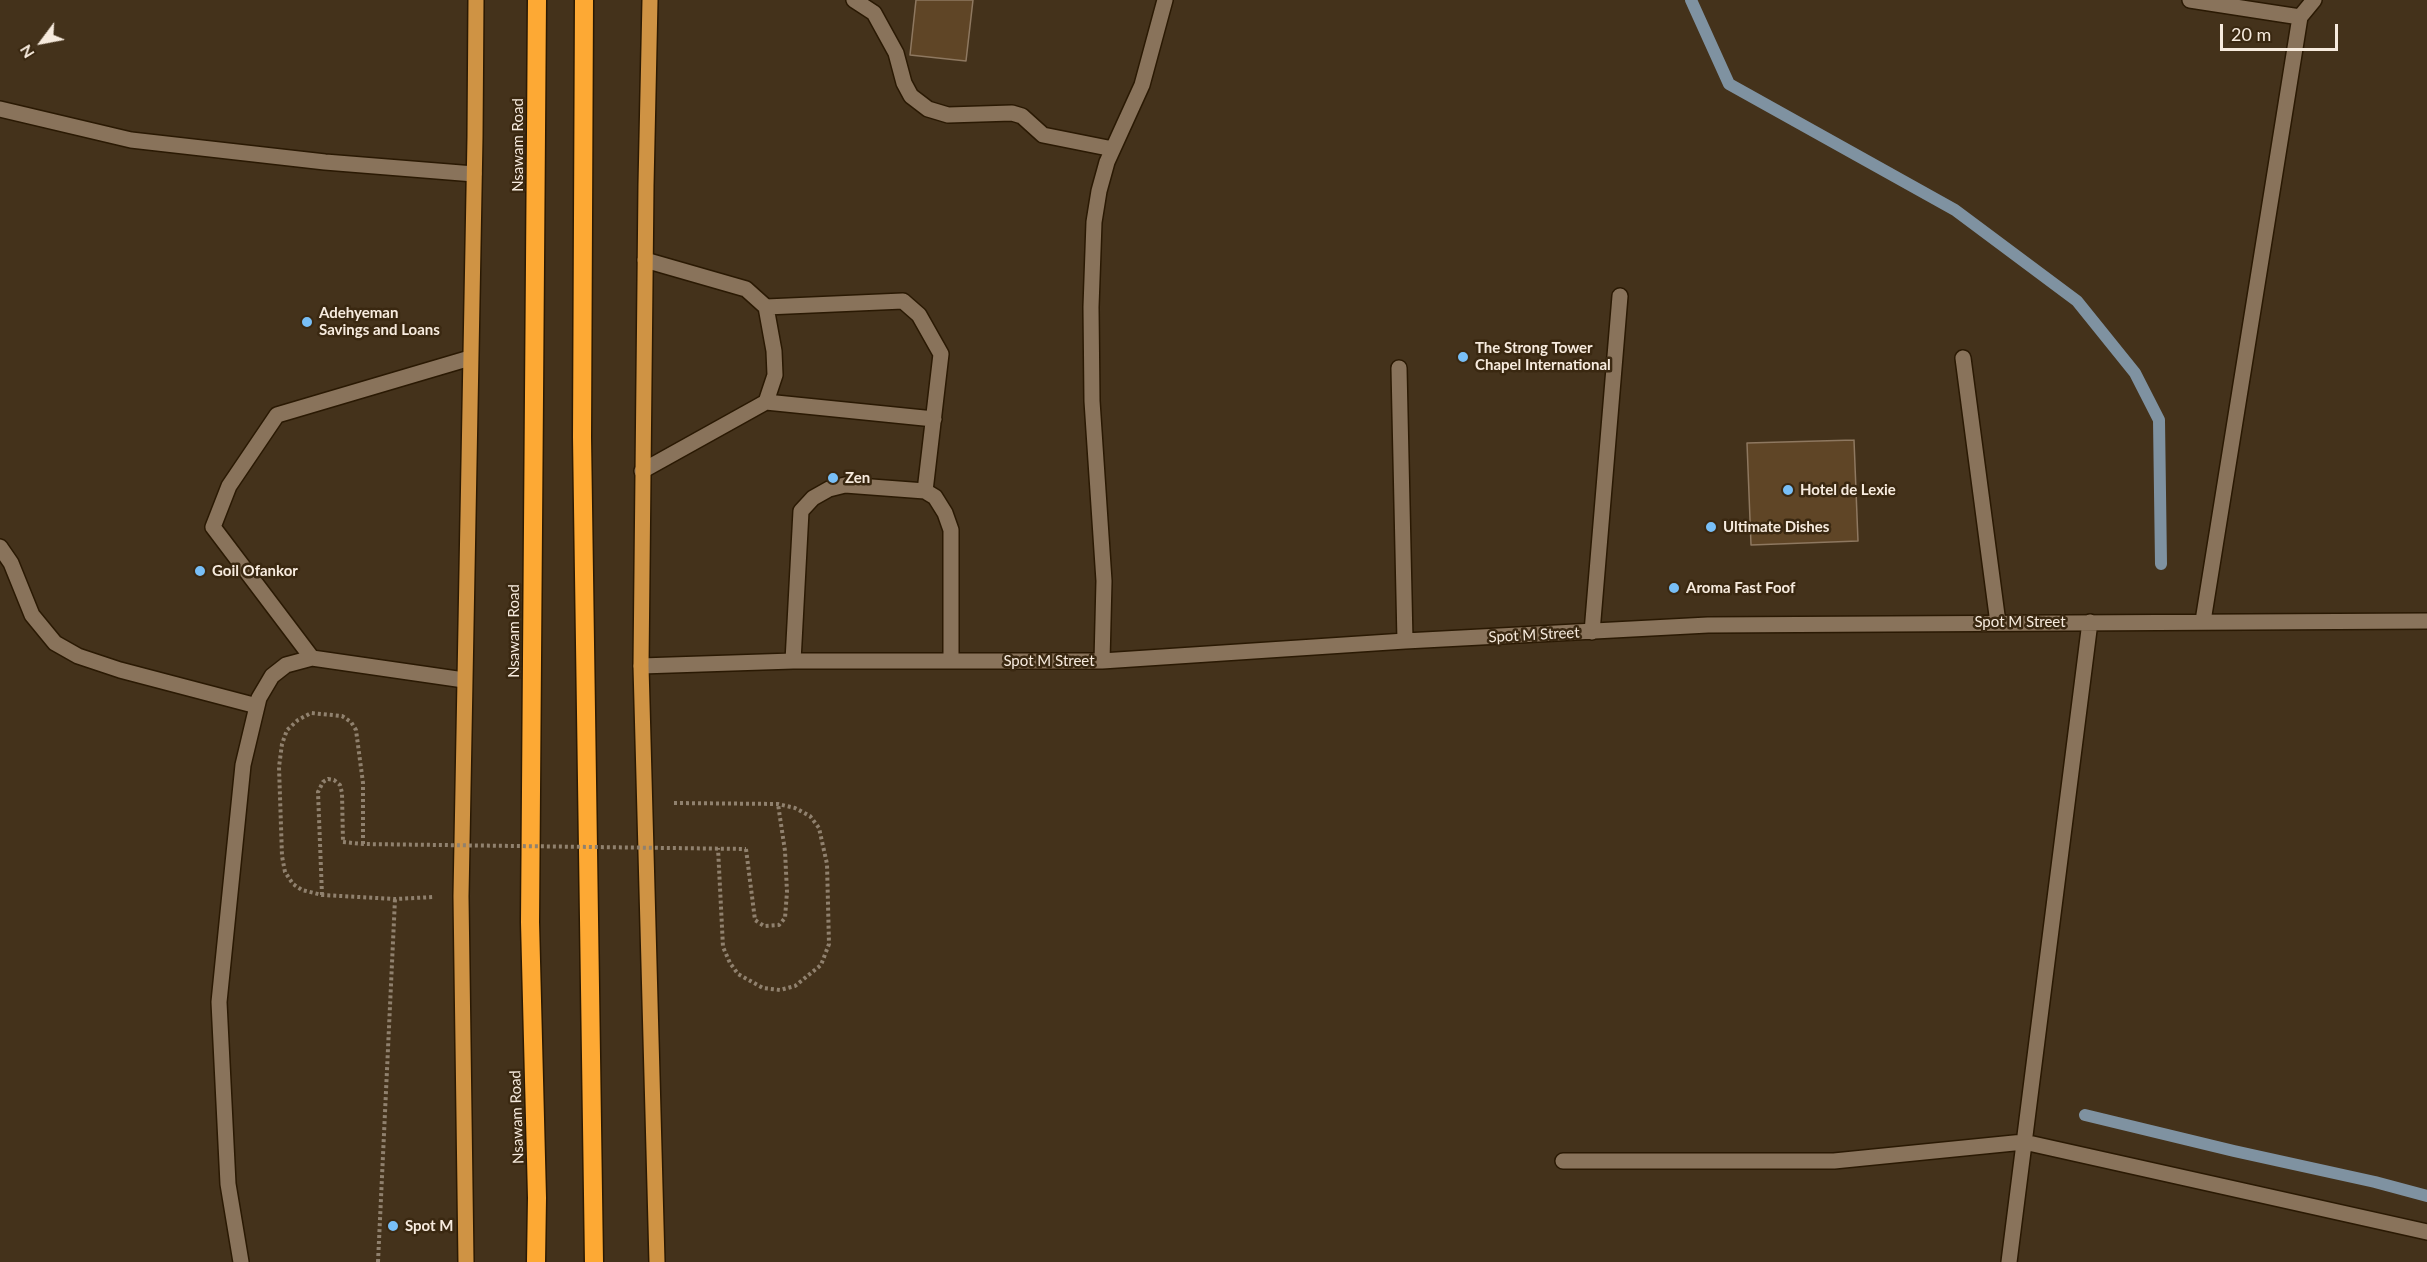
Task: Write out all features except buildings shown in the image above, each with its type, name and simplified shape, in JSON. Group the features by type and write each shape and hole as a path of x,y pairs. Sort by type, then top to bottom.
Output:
{"highway":[{"name":"Nsawam Road","path":"536,1262 537,1198 530,910 537,0"},
{"path":"584,0 582,437 594,1262"}],"main road":[{"path":"466,1262 461,896 476,0"},
{"path":"650,0 641,666 657,1262"}],"street":[{"path":"854,0 874,14 886,32 896,53 904,83 919,104 948,115 1012,112 1022,116 1042,135 1113,149"},
{"path":"1102,661 1104,581 1092,401 1091,307 1094,222 1098,192 1107,162 1142,85 1165,0"},
{"path":"2190,0 2300,17"},
{"path":"2203,621 2300,17 2314,0"},
{"path":"0,110 131,140 325,162 474,174"},
{"path":"645,260 746,289 766,307 774,351 775,375 766,402"},
{"path":"1592,632 1620,296"},
{"path":"766,307 903,301 919,315 940,354 925,491"},
{"path":"312,658 213,527 229,486 277,415 470,358"},
{"path":"1963,358 1998,622"},
{"path":"1399,368 1405,640"},
{"path":"642,471 766,402 934,419"},
{"path":"793,661 801,511 813,498 829,489 845,485 925,491 935,497 945,513 951,530 951,661"},
{"path":"0,547 11,563 32,615 55,643 78,656 120,670 257,706"},
{"name":"Spot M Street","path":"641,666 793,661 1102,661 1405,640 1708,625 2427,621"},
{"path":"2009,1262 2090,622"},
{"path":"241,1262 228,1184 219,1002 243,765 263,689 272,676 286,665 312,658 464,680"},
{"path":"1563,1161 1834,1161 2024,1142 2427,1232"}],"path":[{"path":"363,844 363,783 356,730 351,722 342,716 311,713 297,720 287,730 282,744 279,767 282,856 285,872 293,884 302,890 322,895 395,899 461,896"},
{"path":"322,895 318,792 323,782 328,779 340,785 342,793 343,842 746,849 755,920 764,926 779,925 785,918 787,892 785,851 778,804"},
{"path":"644,803 778,804 795,808 810,816 819,828 827,864 829,944 821,965 795,986 780,990 763,988 738,974 730,963 723,947 718,848"},
{"path":"378,1262 395,899"}],"waterway":[{"path":"1691,0 1729,84 1955,210 2077,301 2135,373 2159,420 2161,564"},
{"path":"2085,1115 2427,1196"}],"place":[{"name":"Adehyeman Savings and Loans","path":"307,322"},
{"name":"The Strong Tower Chapel International","path":"1463,357"},
{"name":"Zen","path":"833,478"},
{"name":"Hotel de Lexie","path":"1788,490"},
{"name":"Ultimate Dishes","path":"1711,527"},
{"name":"Goil Ofankor","path":"200,571"},
{"name":"Aroma Fast Foof","path":"1674,588"},
{"name":"Spot M","path":"393,1226"}]}
